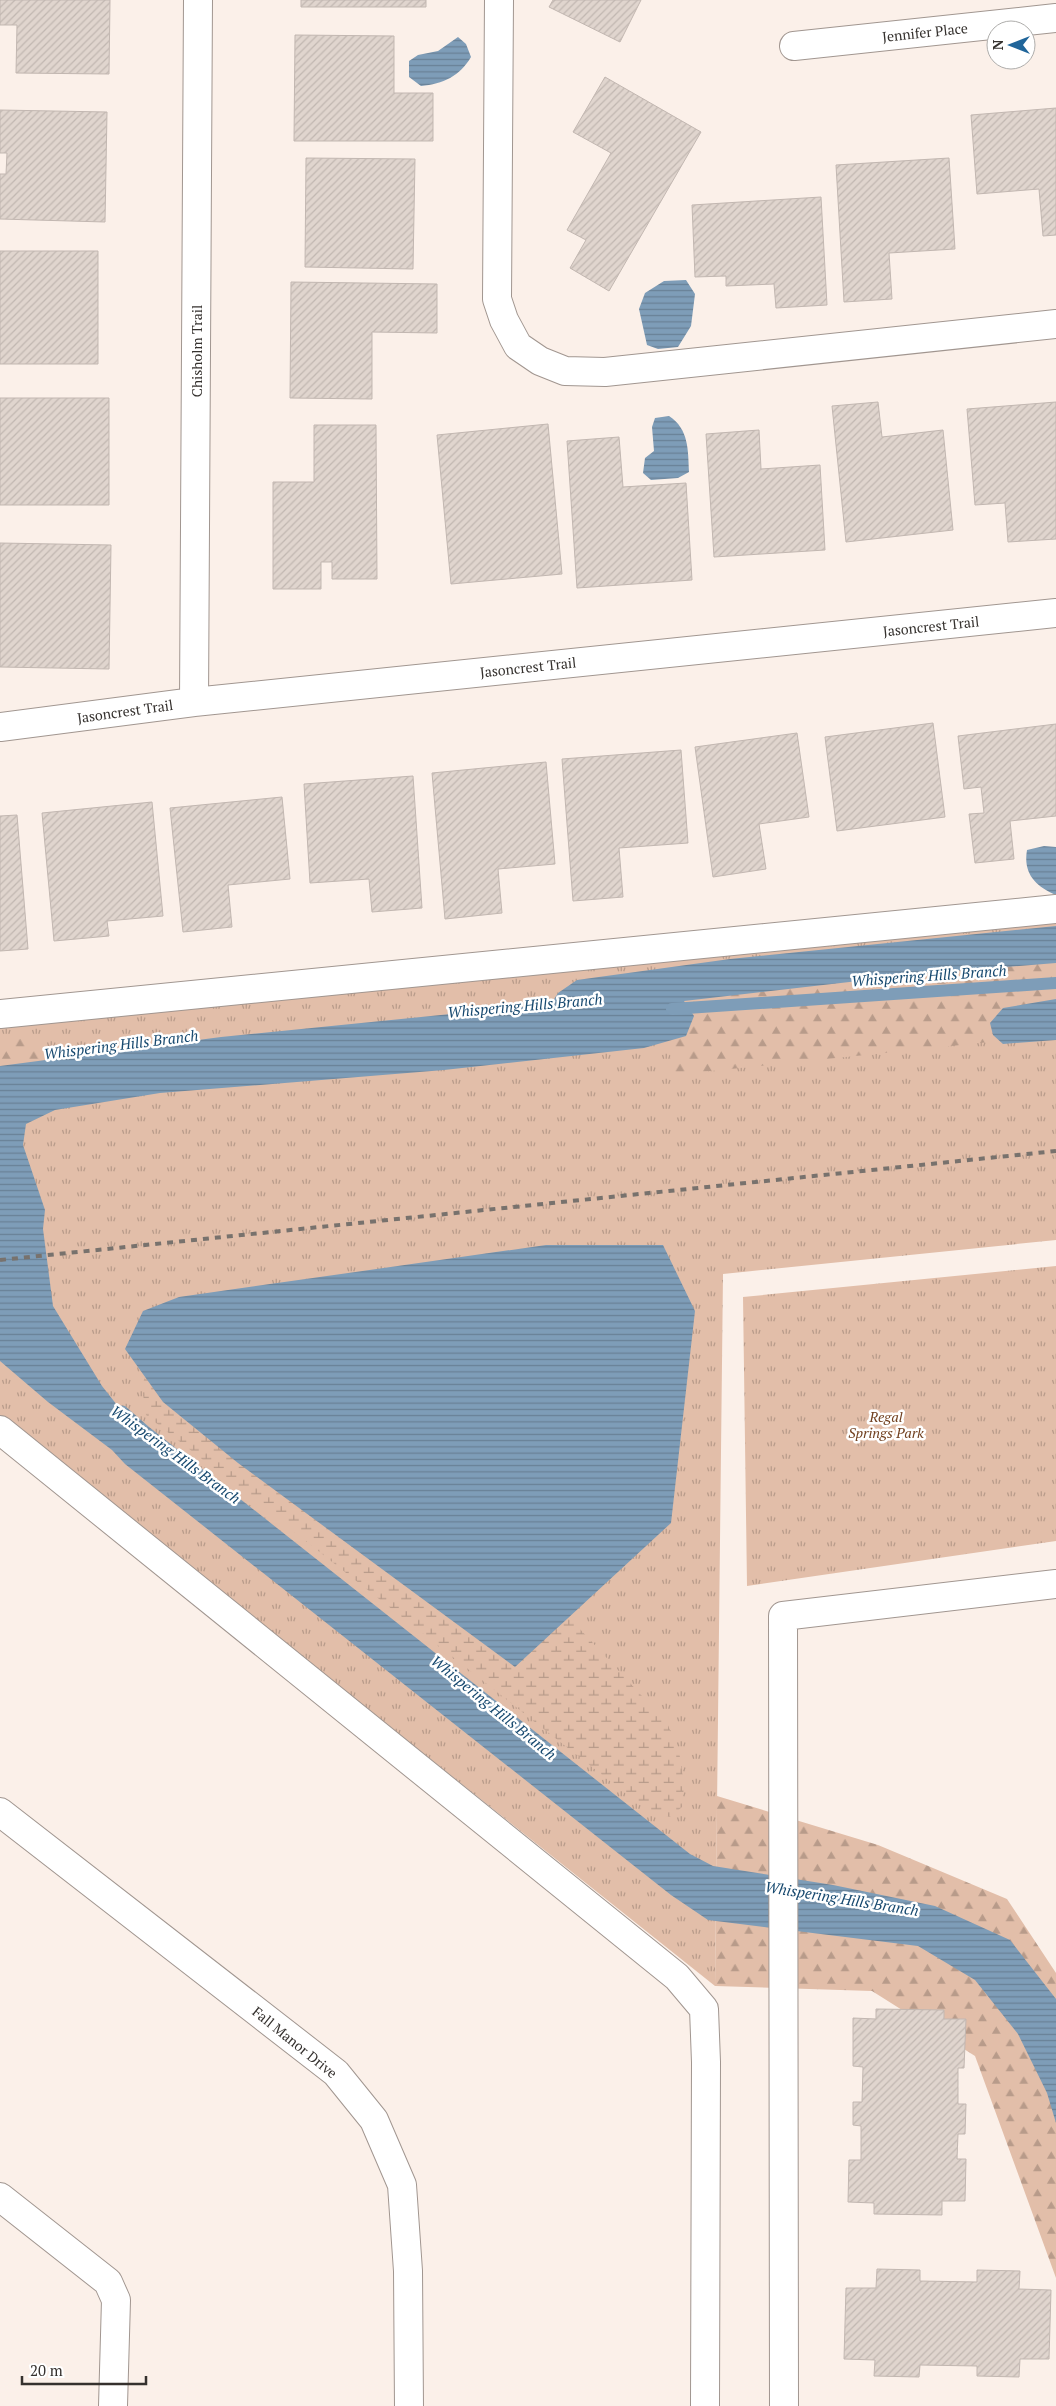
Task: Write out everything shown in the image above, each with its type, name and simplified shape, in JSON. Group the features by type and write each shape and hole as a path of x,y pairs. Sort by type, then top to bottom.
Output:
{"street":[{"name":"Chisholm Trail","path":"194,702 198,0"},
{"path":"499,0 497,299 504,320 518,346 540,361 565,370 605,372 1056,324"},
{"name":"Jennifer Place","path":"794,46 1056,18"},
{"name":"Jasoncrest Trail","path":"0,727 194,702 1056,613"},
{"path":"0,1014 1056,909"},
{"path":"0,1430 677,1978 704,2009 706,2062 705,2406"},
{"path":"784,2406 783,1616 1056,1584"},
{"name":"Fall Manor Drive","path":"0,1812 336,2073 374,2120 402,2185 408,2272 408,2406"},
{"path":"0,2196 108,2282 116,2300 113,2406"}],"green space":[{"path":"1056,908 1056,1240 723,1274 715,1986 0,1416 0,1014"},
{"path":"1056,954 1056,1035 673,1075 662,993"},
{"path":"0,1035 42,1042 48,1082 0,1119"},
{"name":"Regal Springs Park","path":"1056,1266 1056,1541 747,1586 743,1297"},
{"path":"155,1347 495,1546 578,1627 667,1723 679,1751 684,1785 682,1807 670,1817 649,1812 146,1415 142,1386"},
{"path":"717,1796 878,1845 1007,1899 1056,1973 1056,2278 975,2056 872,1991 715,1986"}],"water":[{"path":"458,37 466,44 471,57 467,64 456,74 444,81 421,86 409,77 409,61 418,55 438,51"},
{"path":"686,280 695,294 691,326 678,347 658,349 647,345 639,309 645,293 664,281"},
{"path":"669,416 676,421 684,434 688,448 689,472 678,478 651,480 643,473 645,458 654,451 652,427 655,418"},
{"path":"1044,846 1056,847 1056,895 1042,887 1032,878 1027,865 1027,850"},
{"path":"1056,926 1056,963 928,973 684,1001 694,1016 686,1036 644,1048 444,1070 160,1093 55,1110 26,1124 23,1145 45,1210 43,1229 53,1306 102,1386 117,1405 125,1406 149,1427 690,1854 713,1866 833,1885 935,1906 1010,1940 1056,1999 1056,2123 1047,2093 1018,2034 975,1980 918,1946 708,1920 671,1895 125,1464 112,1450 48,1402 0,1361 0,1066 221,1037 551,1004 558,993 577,980 730,959"},
{"path":"1056,999 1056,1040 1003,1044 993,1035 990,1023 1003,1008"},
{"path":"546,1245 663,1245 695,1311 671,1523 515,1667 238,1463 163,1402 125,1349 143,1311 179,1297"}],"building":[{"path":"0,0 110,0 109,74 16,73 17,25 0,25"},
{"path":"301,0 426,0 426,7 301,7"},
{"path":"553,0 641,0 620,42 549,7"},
{"path":"295,35 394,36 394,93 433,93 433,141 294,141"},
{"path":"605,77 701,132 609,291 570,268 586,240 567,230 611,153 573,132"},
{"path":"1056,108 1056,235 1043,236 1039,189 977,194 971,115"},
{"path":"0,110 107,112 105,222 0,219 0,174 6,174 7,153 0,153"},
{"path":"306,158 415,159 413,269 305,267"},
{"path":"949,158 955,249 889,253 892,299 844,302 836,165"},
{"path":"821,197 827,305 776,308 774,284 726,286 726,276 695,277 692,205"},
{"path":"0,251 98,251 98,364 0,364"},
{"path":"291,282 437,284 437,333 372,332 372,399 290,398"},
{"path":"0,398 109,398 109,505 0,505"},
{"path":"878,402 882,437 943,430 953,530 846,542 832,406"},
{"path":"1056,402 1056,539 1008,542 1005,503 975,505 967,409"},
{"path":"548,424 562,574 451,584 437,435"},
{"path":"314,425 376,425 377,579 332,579 332,562 321,562 321,589 273,589 273,482 314,482"},
{"path":"759,430 761,469 820,465 825,550 714,557 706,434"},
{"path":"619,437 623,487 686,483 692,580 577,588 567,441"},
{"path":"0,543 111,545 109,669 0,667"},
{"path":"933,723 945,817 837,831 825,737"},
{"path":"1056,724 1056,816 1010,821 1014,859 975,863 969,814 984,813 981,787 964,789 958,736"},
{"path":"797,733 809,817 759,824 766,869 713,877 695,747"},
{"path":"681,750 688,843 619,848 623,897 573,901 562,759"},
{"path":"546,762 555,864 498,869 502,913 445,919 432,773"},
{"path":"413,776 422,908 372,912 369,879 310,883 304,784"},
{"path":"282,797 290,879 228,885 232,927 183,932 170,808"},
{"path":"152,802 163,916 107,921 109,936 54,941 42,813"},
{"path":"17,815 28,949 0,951 0,816"},
{"path":"876,2009 944,2010 944,2019 966,2019 964,2068 958,2068 958,2104 966,2104 965,2134 958,2134 957,2159 966,2159 965,2201 942,2201 942,2215 874,2214 874,2203 848,2202 849,2160 861,2160 861,2126 853,2125 853,2102 862,2102 863,2067 853,2066 853,2018 876,2019"},
{"path":"877,2269 920,2270 920,2281 977,2282 977,2270 1020,2271 1019,2289 1051,2290 1049,2359 1020,2359 1019,2377 977,2376 977,2366 920,2365 919,2377 874,2376 875,2360 844,2359 846,2288 876,2288"}],"waterway":[{"name":"Whispering Hills Branch","path":"672,1009 1056,983"}],"railway":[{"path":"0,1260 1056,1151"}]}
